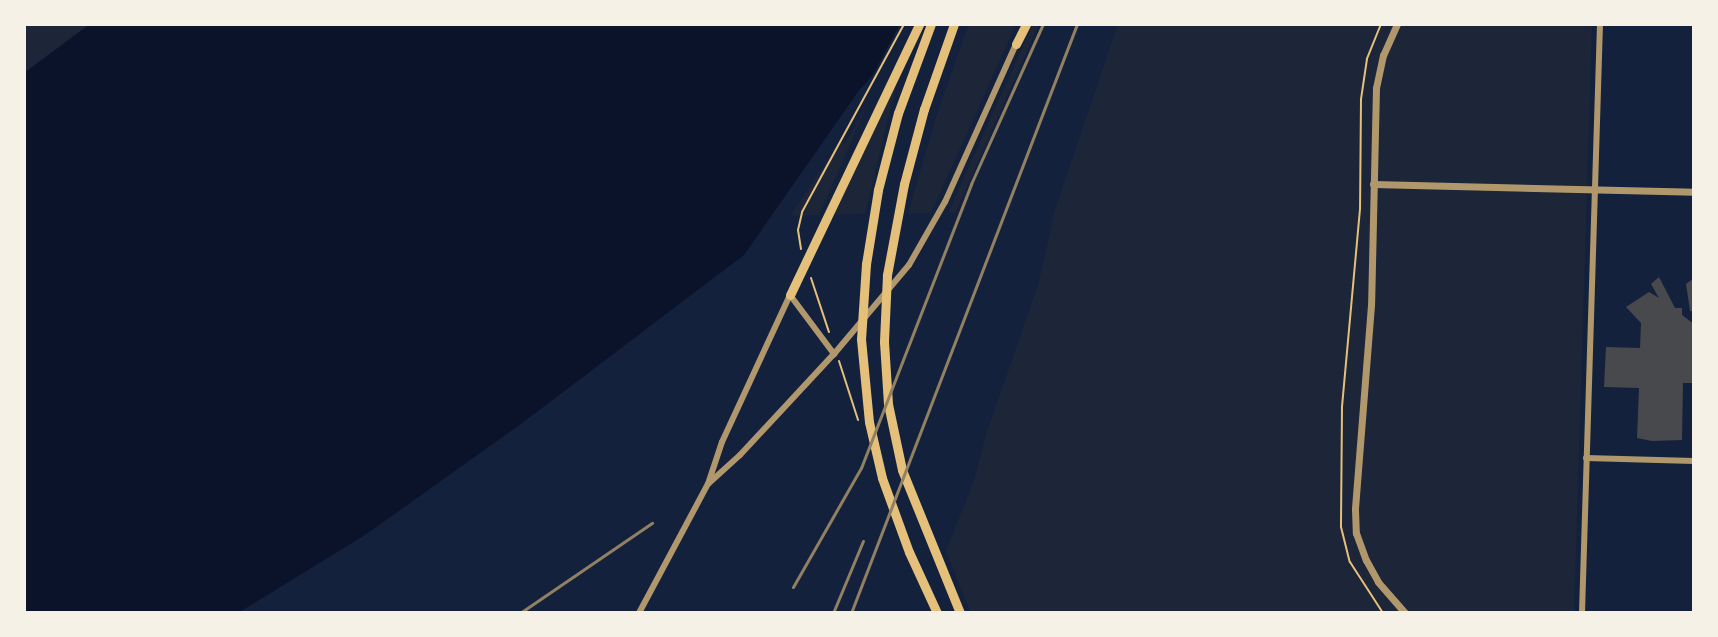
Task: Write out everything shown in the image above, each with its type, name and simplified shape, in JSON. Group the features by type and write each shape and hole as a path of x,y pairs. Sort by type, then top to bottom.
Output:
{"highway":[{"path":"790,295 919,24"},
{"path":"931,24 890,139 866,264 862,352 874,445 896,522 937,613"},
{"path":"957,24 940,60 917,135 895,229 887,275 884,342 893,433 911,500 960,613"},
{"path":"1016,44 1026,24"}],"street":[{"path":"1397,24 1386,47 1376,88 1371,305 1356,484 1356,533 1378,582 1405,613"},
{"path":"1582,613 1600,24"},
{"path":"708,484 836,355 889,293 932,228 1016,44"},
{"path":"1373,184 1694,192"},
{"path":"639,613 708,484 722,442 790,295 836,355"},
{"path":"1586,458 1694,461"}],"path":[{"path":"805,261 798,236 801,215 904,24"},
{"path":"1381,24 1367,59 1361,99 1359,223 1342,408 1341,527 1350,562 1383,613"},
{"path":"809,273 832,342"},
{"path":"836,355 859,424"}],"shaded area":[{"path":"24,24 90,24 24,73"},
{"path":"90,24 900,24 873,75 860,89 744,255 521,424 365,535 238,613 24,613 24,73"},
{"path":"969,24 1016,24 931,213 908,213 939,108"},
{"path":"1033,24 1039,24 956,212 948,213"},
{"path":"1118,24 1592,24 1574,613 971,613 946,551 974,481 986,435 1039,282 1055,210"},
{"path":"899,73 865,214 834,215 887,98"},
{"path":"869,101 819,215 790,216 840,142 845,144"}],"building":[{"path":"1659,277 1675,308 1682,308 1682,315 1694,324 1694,383 1683,383 1682,440 1637,438 1639,388 1604,387 1606,347 1640,348 1641,323 1626,307 1649,292 1659,298 1651,284"},
{"path":"1694,278 1694,311 1690,311 1686,284"}],"railway":[{"path":"793,587 861,468 971,184 1043,24"},
{"path":"851,613 1077,24"},
{"path":"520,613 652,523"},
{"path":"833,613 863,541"}]}
